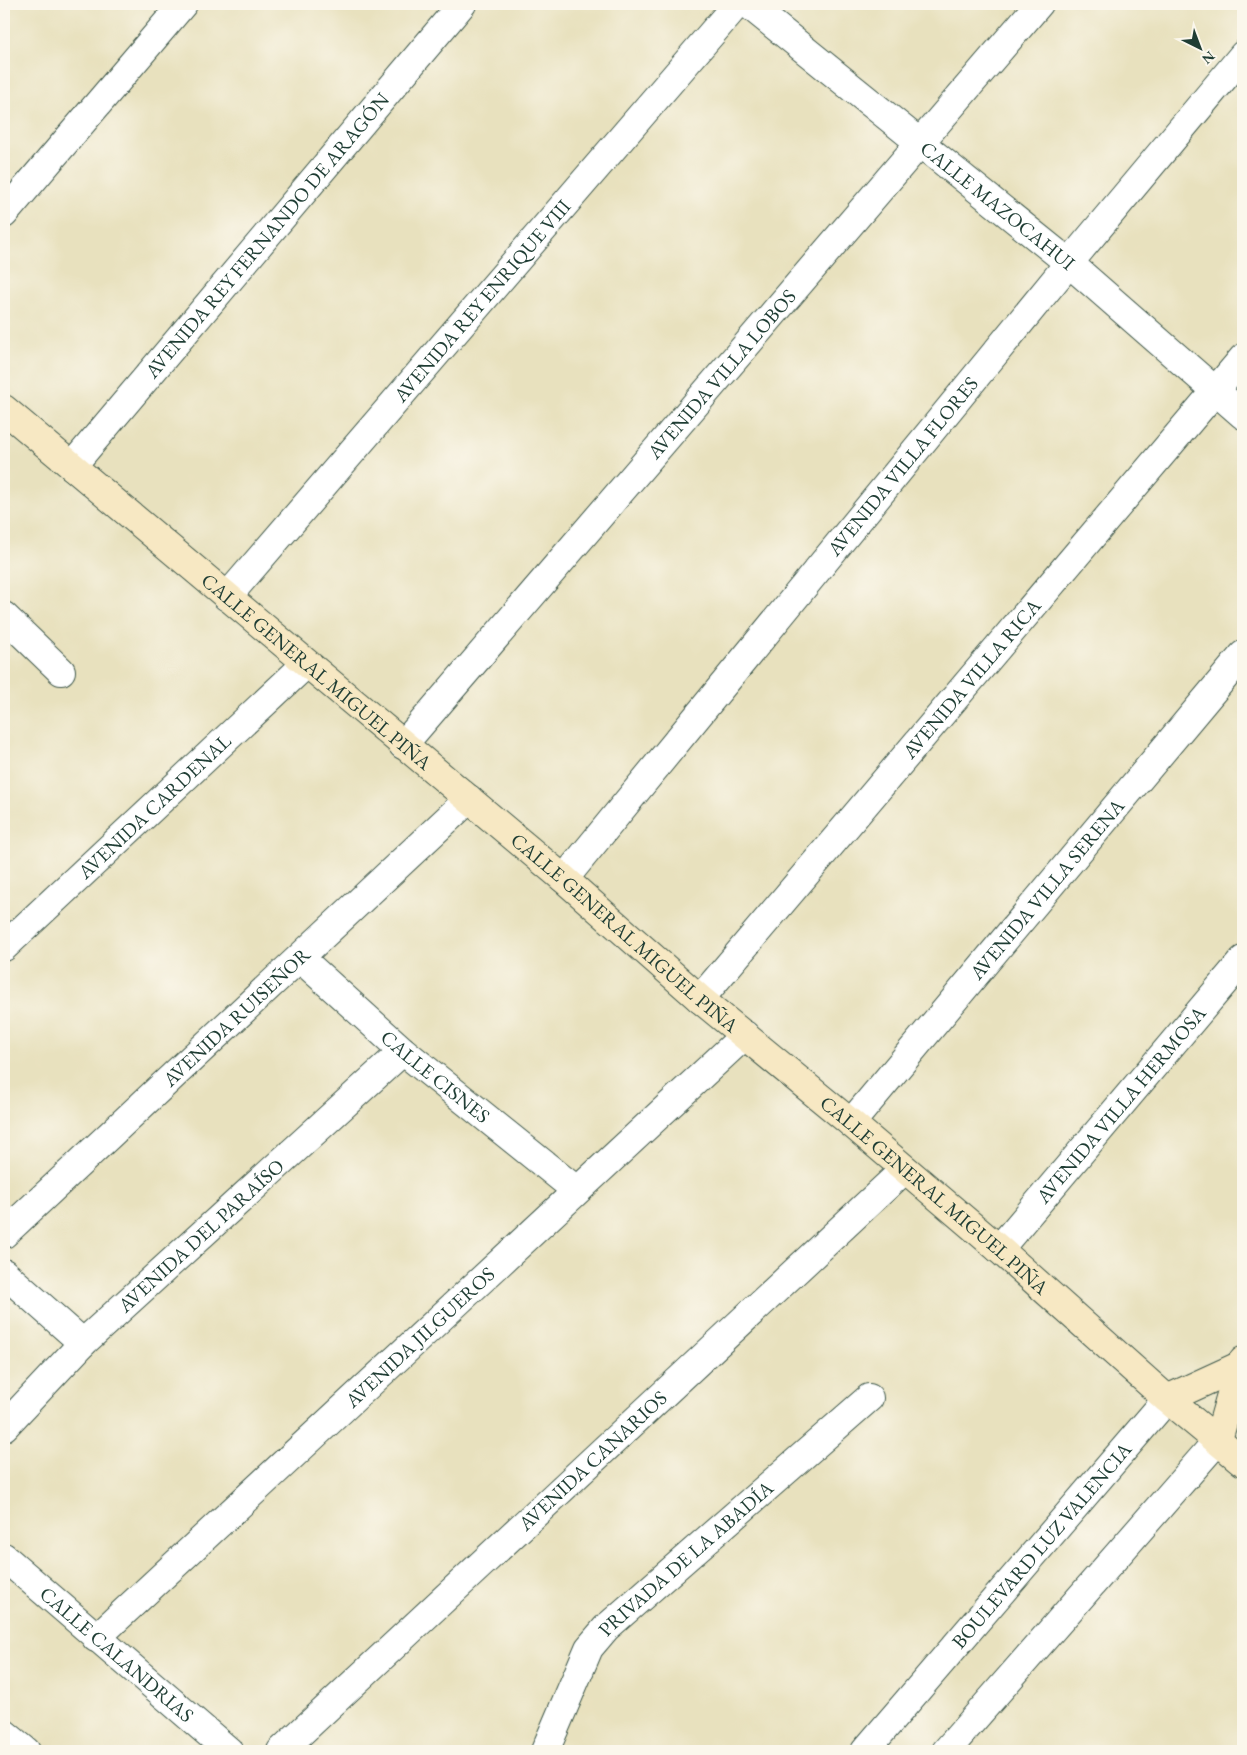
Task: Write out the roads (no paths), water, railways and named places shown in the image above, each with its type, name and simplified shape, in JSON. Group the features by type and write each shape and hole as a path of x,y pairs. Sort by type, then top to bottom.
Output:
{"street":[{"path":"4,214 183,4"},
{"name":"AVENIDA REY FERNANDO DE ARAGÓN","path":"72,466 462,4"},
{"name":"AVENIDA REY ENRIQUE VIII","path":"227,596 737,4"},
{"name":"CALLE MAZOCAHUI","path":"748,4 922,142 1069,263 1243,416"},
{"name":"AVENIDA VILLA LOBOS","path":"403,745 1039,4"},
{"name":"AVENIDA VILLA FLORES","path":"564,879 1069,263 1243,55"},
{"name":"AVENIDA VILLA RICA","path":"700,999 1243,358"},
{"name":"CALLE GENERAL MIGUEL PIÑA","path":"4,409 564,879 700,999 851,1123 999,1249 1167,1399 1243,1462"},
{"path":"9,631 61,671"},
{"name":"AVENIDA VILLA SERENA","path":"851,1123 1243,655"},
{"name":"AVENIDA CARDENAL","path":"4,948 306,664"},
{"name":"AVENIDA RUISEÑOR","path":"4,1234 469,799"},
{"name":"CALLE CISNES","path":"300,958 403,1051 576,1190"},
{"name":"AVENIDA VILLA HERMOSA","path":"999,1249 1243,960"},
{"name":"AVENIDA JILGUEROS","path":"96,1638 744,1035"},
{"name":"AVENIDA DEL PARAÍSO","path":"4,1427 83,1343 403,1051"},
{"name":"AVENIDA CANARIOS","path":"281,1751 904,1170"},
{"path":"4,1273 83,1343"},
{"name":"BOULEVARD LUZ VALENCIA","path":"866,1751 1167,1399 1241,1363"},
{"name":"BOULEVARD LUZ VALENCIA","path":"946,1751 1218,1440 1241,1363"},
{"name":"PRIVADA DE LA ABADÍA","path":"546,1751 589,1648 606,1628 869,1398"},
{"name":"CALLE CALANDRIAS","path":"4,1558 229,1751"},
{"path":"4,1732 26,1751"}]}
